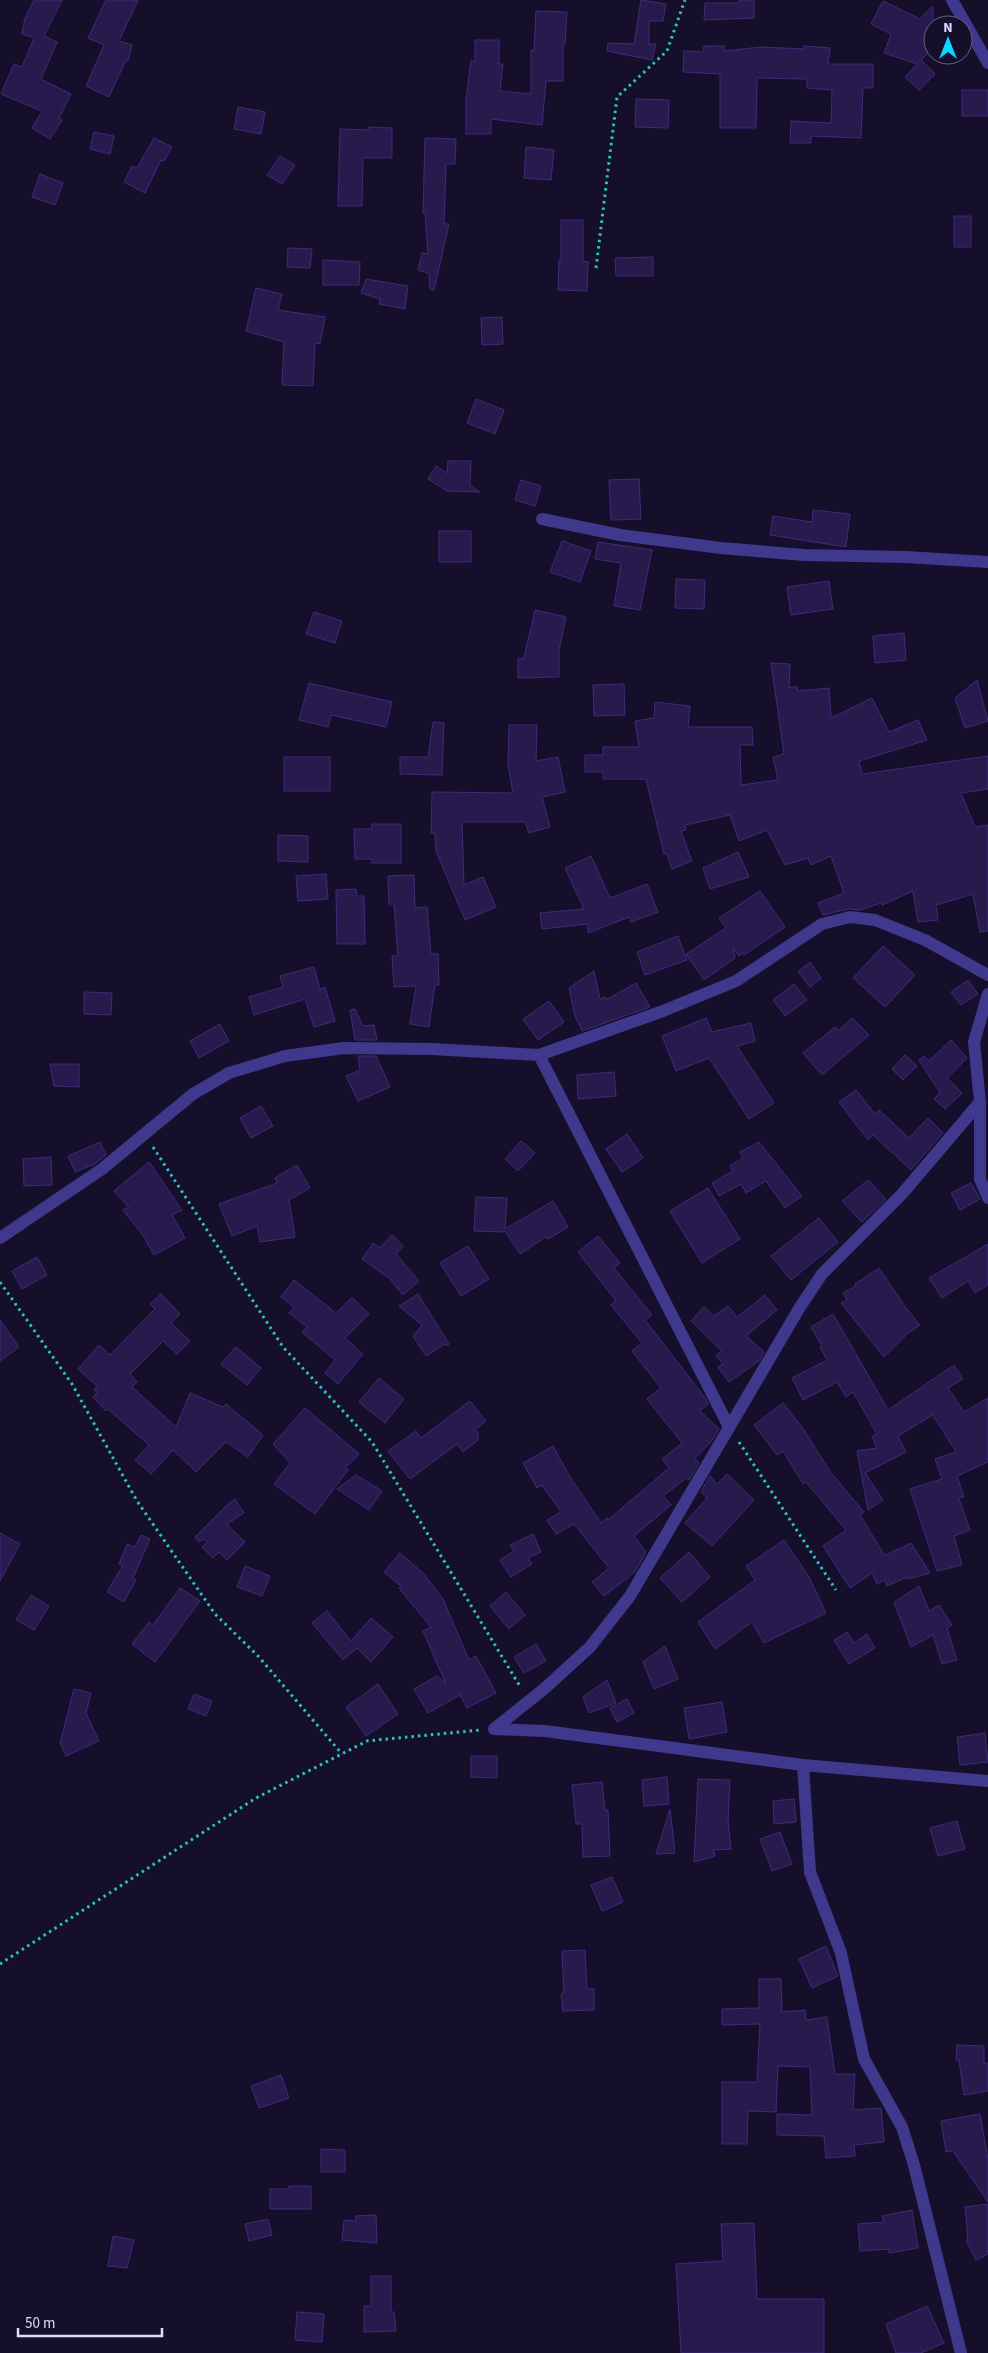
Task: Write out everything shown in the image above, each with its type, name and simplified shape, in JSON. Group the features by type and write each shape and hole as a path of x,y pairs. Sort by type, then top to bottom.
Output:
{"street":[{"path":"952,0 988,63"},
{"path":"542,519 620,535 721,548 804,555 906,557 988,562"},
{"path":"0,1238 102,1169 193,1094 229,1073 285,1056 344,1048 432,1049 539,1055 663,1011 736,981 822,924 850,917 875,920 925,940 988,975"},
{"path":"988,994 974,1042 980,1102 980,1179 988,1198"},
{"path":"539,1055 728,1427"},
{"path":"494,1729 590,1647 630,1596 728,1427 822,1274 902,1194 980,1102"},
{"path":"494,1729 545,1731 803,1765 988,1781"},
{"path":"803,1765 810,1872 841,1953 864,2059 902,2127 914,2165 962,2353"}],"path":[{"path":"596,268 617,97 667,50 685,0"},
{"path":"145,1134 282,1347 372,1442 529,1701"},
{"path":"0,1282 72,1384 137,1501 215,1614 258,1656 342,1754"},
{"path":"728,1427 836,1590"},
{"path":"0,1964 256,1798 367,1741 494,1729"}],"building":[{"path":"34,0 62,0 44,36 57,42 41,79 71,94 59,118 62,120 50,139 32,128 42,111 1,94 14,64 22,67 34,38 22,34 25,18"},
{"path":"106,0 138,0 119,41 132,45 128,61 126,60 109,97 86,86 104,45 88,38"},
{"path":"641,0 666,4 663,21 649,21 649,44 656,44 652,60 607,51 608,43 634,44"},
{"path":"739,0 754,0 754,18 704,20 705,3 739,3"},
{"path":"883,1 920,19 923,16 923,58 921,60 923,65 926,65 935,74 919,90 905,77 917,64 884,53 891,34 871,24"},
{"path":"933,6 933,15 924,15"},
{"path":"536,11 567,12 565,44 563,43 563,81 546,81 542,125 491,119 491,134 466,134 466,100 471,61 475,61 475,40 499,40 499,64 503,64 500,91 531,94 531,50 534,50"},
{"path":"704,46 725,46 724,51 761,47 804,49 804,46 830,48 828,64 873,64 873,88 863,88 861,138 811,136 811,143 790,143 791,121 831,123 832,90 807,88 807,79 757,78 756,128 720,128 720,74 683,72 684,51 703,52"},
{"path":"962,90 988,90 988,116 962,116"},
{"path":"636,99 669,100 668,128 635,127"},
{"path":"238,107 265,112 261,134 234,129"},
{"path":"369,127 392,128 392,158 363,158 362,206 338,206 340,129 369,130"},
{"path":"94,132 114,136 110,154 90,149"},
{"path":"154,138 172,147 164,161 161,160 145,193 124,182 132,166 137,168"},
{"path":"425,138 456,139 455,164 446,164 444,224 449,224 434,290 430,289 429,273 418,270 422,253 428,254 425,213 423,213"},
{"path":"526,147 554,150 551,180 524,178"},
{"path":"280,156 295,165 282,184 267,175"},
{"path":"40,174 63,183 55,205 32,197"},
{"path":"954,216 971,216 971,247 954,247"},
{"path":"561,220 583,220 583,261 588,262 587,291 558,290 559,260 561,260"},
{"path":"288,248 312,249 310,268 287,267"},
{"path":"653,257 653,276 616,276 615,258"},
{"path":"323,260 360,262 359,285 323,285"},
{"path":"366,279 408,286 405,309 379,304 380,299 361,293"},
{"path":"256,288 282,294 278,310 325,317 320,344 315,343 313,386 282,385 284,342 246,331"},
{"path":"502,317 503,344 482,345 481,318"},
{"path":"476,399 504,410 495,434 467,423"},
{"path":"448,461 471,461 470,486 480,492 447,491 428,479 436,466 447,473"},
{"path":"639,479 641,519 611,520 609,480"},
{"path":"521,480 541,486 535,506 515,500"},
{"path":"813,510 850,514 846,547 770,535 773,516 812,522"},
{"path":"439,531 471,531 471,562 439,562"},
{"path":"562,541 591,551 580,582 550,572"},
{"path":"598,542 652,550 640,610 614,606 621,563 595,559"},
{"path":"676,579 705,580 704,609 675,608"},
{"path":"829,581 833,609 791,615 787,587"},
{"path":"535,610 566,617 559,650 559,677 518,678 518,659 524,658"},
{"path":"314,612 342,621 335,643 306,634"},
{"path":"904,633 906,660 875,663 873,636"},
{"path":"771,663 790,664 789,688 797,686 798,691 829,688 831,718 872,698 889,732 918,720 927,740 859,761 862,774 988,756 988,789 961,793 975,827 988,825 988,931 980,932 973,894 936,905 938,920 918,922 913,891 882,905 881,903 860,910 848,909 823,915 818,903 844,893 831,856 811,865 808,858 785,865 767,830 739,841 730,815 685,825 686,830 681,831 692,861 672,869 667,854 664,854 646,779 603,779 603,772 585,772 585,755 603,755 603,747 639,747 635,721 654,718 655,702 690,706 688,727 752,727 753,745 740,745 741,785 778,780 773,757 784,754"},
{"path":"977,680 988,721 965,728 955,698"},
{"path":"309,683 392,702 386,727 331,715 328,727 299,720"},
{"path":"624,684 625,715 594,716 593,685"},
{"path":"433,722 444,723 442,775 400,774 400,757 428,757"},
{"path":"509,725 537,725 536,761 558,757 565,792 542,797 550,827 529,833 525,822 462,822 464,885 483,877 496,907 465,920 436,851 435,833 431,833 432,792 513,793 508,765"},
{"path":"284,757 330,757 330,791 284,791"},
{"path":"372,824 401,824 401,863 372,863 372,859 355,859 354,829 372,829"},
{"path":"278,835 308,836 308,862 278,861"},
{"path":"738,852 749,877 710,889 703,868"},
{"path":"591,856 610,898 647,884 658,912 631,922 629,917 588,933 588,924 542,929 540,913 584,909 565,868"},
{"path":"326,874 328,899 298,901 296,876"},
{"path":"414,875 415,908 427,907 431,954 438,954 439,985 435,985 429,1027 410,1024 416,986 394,987 392,956 398,956 394,904 389,904 388,876"},
{"path":"356,889 357,896 364,896 365,944 337,944 336,890"},
{"path":"760,891 785,927 744,955 743,953 739,956 733,948 735,958 704,980 686,954 726,928 719,918"},
{"path":"678,936 687,960 645,975 637,952"},
{"path":"883,946 915,975 885,1007 853,978"},
{"path":"810,962 821,978 810,987 798,972"},
{"path":"314,967 320,989 325,987 335,1021 314,1027 305,999 254,1015 249,997 283,987 280,976"},
{"path":"594,971 600,999 605,997 606,1000 636,983 650,1007 582,1031 575,1016 569,988"},
{"path":"968,980 978,994 961,1005 951,992"},
{"path":"794,984 807,1000 785,1016 773,1000"},
{"path":"84,992 112,993 111,1015 84,1014"},
{"path":"549,1001 564,1022 538,1040 523,1019"},
{"path":"355,1009 363,1026 374,1025 377,1040 355,1040 350,1010"},
{"path":"706,1018 712,1032 751,1023 755,1041 737,1046 774,1103 749,1119 709,1058 676,1071 662,1036"},
{"path":"852,1018 869,1035 822,1075 803,1053 835,1027 839,1030"},
{"path":"220,1024 229,1041 199,1058 190,1041"},
{"path":"951,1040 967,1058 947,1078 962,1093 945,1109 934,1099 940,1093 919,1060 924,1056 929,1061"},
{"path":"905,1055 917,1066 903,1080 892,1069"},
{"path":"358,1056 376,1056 390,1087 358,1101 346,1076 360,1070"},
{"path":"50,1064 79,1064 79,1087 54,1086"},
{"path":"614,1072 616,1096 578,1099 577,1075"},
{"path":"856,1090 875,1114 879,1110 909,1138 928,1118 943,1133 911,1170 873,1135 868,1140 839,1102"},
{"path":"261,1106 273,1126 251,1138 240,1118"},
{"path":"627,1134 643,1158 622,1172 606,1149"},
{"path":"521,1141 535,1153 518,1171 505,1159"},
{"path":"100,1142 106,1155 95,1164 75,1172 68,1156"},
{"path":"759,1142 802,1196 785,1208 766,1181 746,1193 741,1184 719,1196 712,1183 733,1171 730,1166 743,1158 740,1152"},
{"path":"51,1157 52,1185 24,1186 23,1159"},
{"path":"149,1162 182,1210 172,1215 185,1238 154,1255 142,1234 123,1210 129,1207 114,1191"},
{"path":"297,1165 310,1188 289,1200 295,1237 260,1242 257,1226 232,1236 219,1204 277,1183 275,1178"},
{"path":"868,1180 886,1199 862,1222 842,1201"},
{"path":"971,1183 980,1199 960,1210 951,1193"},
{"path":"708,1188 740,1239 702,1263 670,1211"},
{"path":"476,1197 507,1198 505,1229 553,1201 568,1227 548,1239 546,1237 520,1254 505,1231 474,1231"},
{"path":"819,1218 838,1242 791,1280 771,1256"},
{"path":"392,1235 403,1246 396,1254 419,1281 403,1295 390,1279 362,1259 373,1243 380,1248"},
{"path":"598,1236 620,1263 614,1268 652,1315 645,1320 706,1399 708,1404 700,1411 719,1429 711,1442 695,1458 699,1463 689,1480 686,1478 663,1496 671,1505 634,1536 646,1552 635,1572 604,1596 592,1582 609,1568 574,1524 556,1534 547,1520 561,1512 542,1485 537,1488 523,1463 553,1446 570,1477 601,1523 607,1518 608,1520 669,1468 662,1459 682,1443 647,1399 661,1388 632,1351 642,1343 611,1305 616,1301 578,1252"},
{"path":"988,1244 988,1285 975,1293 968,1281 942,1298 929,1278"},
{"path":"468,1246 489,1279 461,1296 440,1263"},
{"path":"37,1257 47,1275 22,1289 12,1271"},
{"path":"879,1268 920,1325 908,1333 884,1357 841,1303 847,1300 843,1293 856,1286 855,1284"},
{"path":"294,1280 336,1313 352,1297 369,1314 345,1338 363,1354 338,1384 325,1373 335,1360 302,1332 307,1327 289,1313 294,1307 281,1297"},
{"path":"161,1294 180,1314 171,1323 190,1341 177,1354 163,1341 130,1374 137,1382 132,1387 176,1427 190,1393 223,1407 226,1404 263,1435 248,1457 226,1442 196,1472 173,1450 151,1474 135,1460 149,1445 108,1409 106,1411 93,1397 97,1393 94,1389 97,1386 78,1369 99,1345 110,1355 155,1309 150,1304"},
{"path":"418,1294 449,1344 447,1346 445,1344 426,1356 413,1336 422,1325 399,1306"},
{"path":"765,1295 777,1310 746,1336 764,1352 759,1361 729,1382 718,1367 723,1364 716,1355 722,1351 691,1321 704,1307 714,1316 728,1306 737,1317"},
{"path":"833,1314 888,1410 954,1365 963,1379 948,1388 964,1412 988,1398 988,1462 957,1476 964,1497 959,1498 970,1530 954,1536 962,1565 937,1571 910,1489 942,1479 935,1459 956,1452 933,1415 898,1436 906,1452 865,1473 883,1500 868,1510 857,1451 877,1448 872,1437 877,1434 853,1392 846,1397 837,1382 803,1400 792,1378 827,1360 820,1347 822,1346 811,1327"},
{"path":"0,1320 19,1347 0,1361"},
{"path":"236,1347 261,1368 247,1385 221,1364"},
{"path":"379,1378 404,1399 385,1423 359,1402"},
{"path":"470,1401 486,1421 475,1430 478,1434 478,1440 463,1452 457,1444 410,1479 388,1451 416,1431 421,1438"},
{"path":"783,1403 804,1430 831,1473 864,1512 860,1515 883,1553 886,1555 911,1543 930,1573 908,1579 907,1577 887,1586 885,1580 877,1584 872,1573 850,1588 823,1546 846,1530 806,1482 803,1484 783,1451 777,1455 754,1425"},
{"path":"305,1408 359,1454 345,1468 348,1470 315,1514 274,1484 290,1463 273,1444"},
{"path":"727,1474 754,1500 712,1546 685,1523 707,1498 701,1492 710,1476 717,1484"},
{"path":"356,1475 382,1491 369,1510 337,1489"},
{"path":"235,1499 244,1513 227,1524 245,1542 227,1560 219,1552 213,1558 202,1547 207,1542 204,1539 199,1542 195,1537"},
{"path":"0,1533 20,1544 0,1581"},
{"path":"533,1534 541,1552 528,1558 532,1564 511,1577 500,1560 514,1551 510,1545"},
{"path":"141,1535 150,1539 133,1578 136,1580 124,1602 107,1592 123,1565 119,1564 127,1544 135,1547"},
{"path":"784,1540 809,1577 826,1613 764,1643 752,1622 715,1649 698,1622 755,1580 746,1566"},
{"path":"689,1552 710,1577 682,1602 660,1578"},
{"path":"400,1553 423,1573 443,1599 469,1660 476,1656 496,1693 467,1708 460,1695 428,1713 414,1689 437,1676 446,1684 423,1631 431,1627 399,1588 401,1586 384,1572"},
{"path":"245,1566 270,1576 262,1596 237,1587"},
{"path":"919,1586 929,1611 939,1605 952,1625 947,1628 957,1660 942,1664 933,1635 911,1647 894,1602"},
{"path":"180,1588 200,1601 155,1662 132,1644 149,1622 153,1625"},
{"path":"506,1592 525,1615 509,1629 490,1606"},
{"path":"31,1595 49,1606 34,1630 16,1620"},
{"path":"327,1611 351,1641 371,1618 393,1637 371,1662 357,1648 343,1660 312,1623"},
{"path":"847,1632 854,1643 867,1634 875,1648 849,1664 834,1640"},
{"path":"536,1644 546,1661 524,1673 514,1657"},
{"path":"665,1646 678,1679 654,1689 643,1662"},
{"path":"607,1680 616,1703 589,1713 583,1697"},
{"path":"378,1684 398,1714 366,1736 346,1707"},
{"path":"74,1689 91,1693 86,1713 99,1741 66,1756 60,1743"},
{"path":"194,1694 212,1701 206,1716 188,1709"},
{"path":"627,1699 634,1713 617,1722 610,1708"},
{"path":"722,1702 727,1732 689,1739 684,1708"},
{"path":"985,1733 988,1762 960,1765 957,1737"},
{"path":"471,1756 497,1756 497,1778 471,1777"},
{"path":"667,1777 669,1804 644,1806 642,1780"},
{"path":"698,1779 730,1780 728,1820 731,1849 713,1850 715,1856 694,1862"},
{"path":"602,1782 605,1810 608,1810 610,1856 583,1857 582,1824 576,1824 572,1785"},
{"path":"794,1799 796,1822 774,1824 773,1801"},
{"path":"670,1809 675,1853 656,1854"},
{"path":"957,1821 965,1849 938,1856 930,1828"},
{"path":"780,1832 792,1864 772,1871 760,1839"},
{"path":"612,1877 623,1902 602,1911 591,1885"},
{"path":"826,1946 838,1976 812,1988 799,1959"},
{"path":"585,1950 587,1989 594,1989 594,2010 563,2011 561,1994 564,1993 562,1951"},
{"path":"759,1979 781,1979 782,2012 805,2010 806,2020 827,2017 835,2074 855,2074 853,2110 881,2108 884,2142 854,2145 855,2156 826,2158 824,2136 777,2135 777,2114 812,2115 810,2067 778,2066 776,2112 748,2111 747,2144 722,2144 722,2082 757,2082 760,2024 722,2025 722,2009 759,2008"},
{"path":"957,2045 984,2046 984,2063 988,2063 988,2091 964,2095 959,2060 956,2060"},
{"path":"281,2075 289,2098 259,2108 251,2086"},
{"path":"980,2114 988,2159 988,2202 953,2151 946,2152 941,2121"},
{"path":"321,2149 345,2150 345,2172 321,2172"},
{"path":"289,2186 311,2186 311,2209 270,2209 270,2189 289,2189"},
{"path":"988,2204 988,2254 976,2260 966,2240 968,2239 965,2207"},
{"path":"912,2210 918,2248 889,2253 889,2249 860,2251 858,2224 884,2222 882,2216"},
{"path":"376,2215 377,2243 342,2240 344,2220 356,2221 356,2216"},
{"path":"268,2219 272,2235 249,2241 245,2224"},
{"path":"754,2223 757,2299 824,2299 824,2353 681,2353 676,2264 723,2261 721,2224"},
{"path":"113,2236 134,2240 127,2268 108,2266"},
{"path":"371,2276 391,2276 391,2312 394,2312 396,2331 364,2332 364,2306 371,2306"},
{"path":"927,2306 944,2343 921,2353 896,2353 886,2324"},
{"path":"297,2312 324,2314 322,2342 295,2340"}]}
